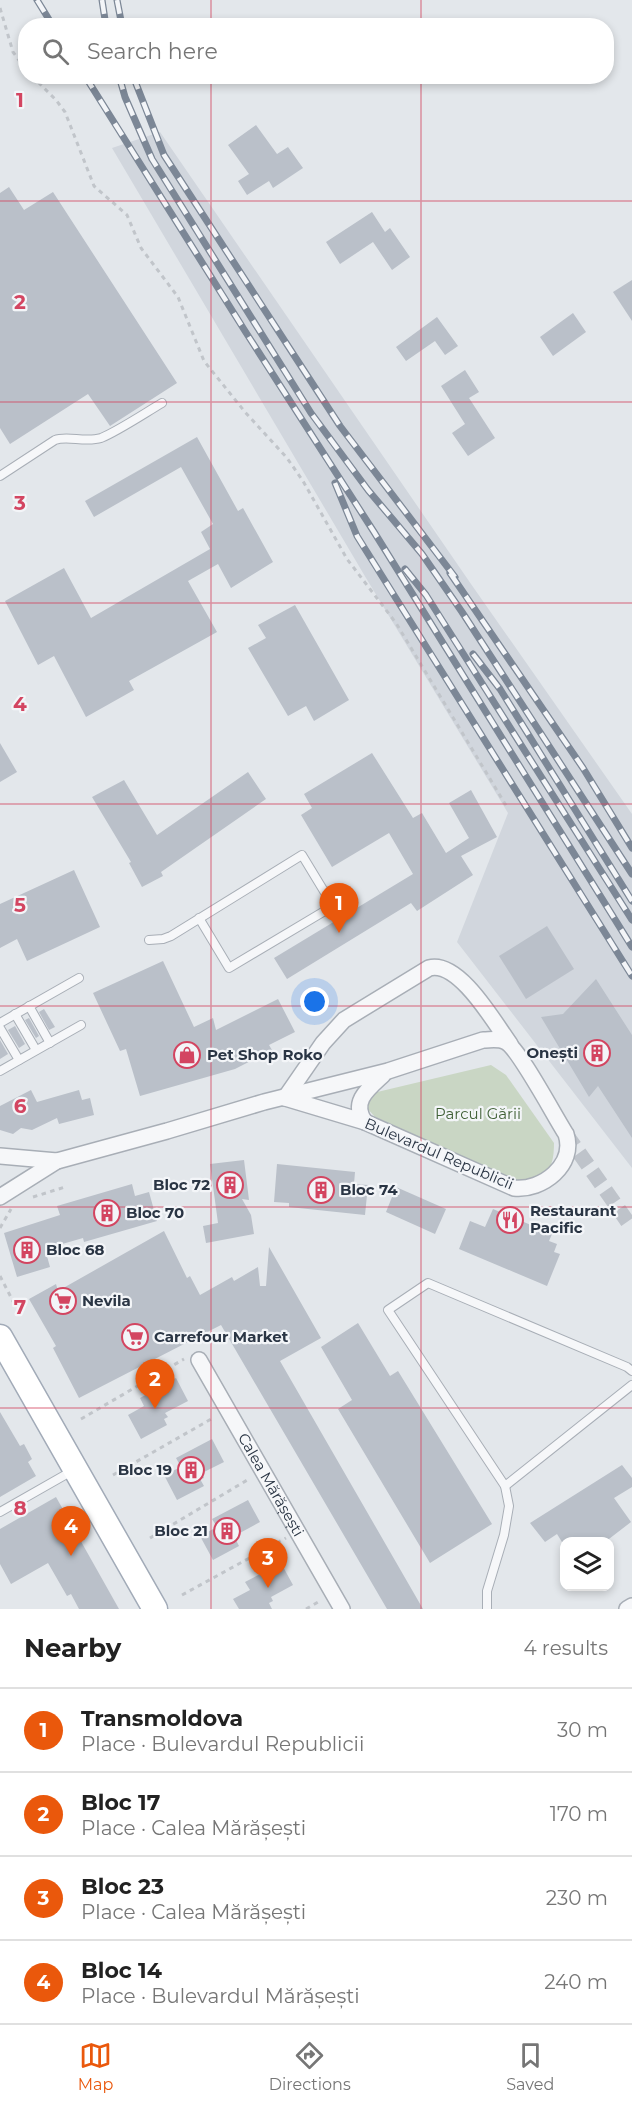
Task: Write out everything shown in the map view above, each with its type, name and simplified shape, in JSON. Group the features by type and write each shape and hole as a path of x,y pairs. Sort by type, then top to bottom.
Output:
{"main road":[{"path":"0,1337 155,1609"}],"street":[{"name":"Bulevardul Republicii","path":"435,966 451,971 466,984 513,1047 567,1140 566,1150 560,1167 548,1180 528,1188 514,1188 365,1122 285,1098 323,1042 344,1020 435,966"},
{"name":"Bulevardul Republicii","path":"0,1197 57,1161 264,1102 388,1071 483,1040 503,1040 513,1047"},
{"path":"365,1122 359,1112 363,1094 388,1071"},
{"name":"Bulevardul Republicii","path":"0,1156 57,1161"},
{"name":"Calea Mărășești","path":"199,1360 342,1609"},
{"path":"627,1609 632,1606"}],"lane":[{"path":"0,476 60,438 80,441 101,438 162,403"},
{"path":"149,940 167,938 199,918 302,855 333,906 229,968 199,918"},
{"path":"0,1023 79,978"},
{"path":"28,1006 50,1043"},
{"path":"15,1014 36,1050"},
{"path":"2,1067 81,1025"},
{"path":"0,1028 19,1060"},
{"path":"487,1609 487,1591 504,1535 509,1506 505,1486 387,1310 428,1283 627,1366 632,1371"},
{"path":"505,1486 632,1385"},
{"path":"0,1512 76,1469"}],"path":[{"path":"0,8 13,52 18,59"},
{"path":"40,84 65,112 94,186 127,215 141,248 178,297 204,361 245,412 287,458 303,481 347,559 396,624 507,807"},
{"path":"27,1200 65,1187"},
{"path":"0,1228 13,1207"},
{"path":"0,1276 16,1307"},
{"path":"81,1419 177,1362 193,1357 199,1360"},
{"path":"113,1475 227,1410"},
{"path":"150,1538 263,1471"},
{"path":"183,1595 297,1531"}],"shaded area":[{"path":"160,132 632,814 632,1168 457,942 508,813 112,148"}],"green space":[{"name":"Parcul Gării","path":"491,1065 506,1075 554,1143 550,1167 535,1178 518,1182 375,1117 367,1108 367,1099 373,1093"}],"building":[{"path":"256,125 277,154 288,147 303,168 273,188 269,181 247,195 238,181 249,174 228,145"},
{"path":"9,187 24,210 53,192 177,383 110,426 88,394 10,444 0,428 0,193"},
{"path":"372,212 385,232 390,228 410,257 392,270 373,242 340,264 326,242"},
{"path":"632,280 632,321 613,292"},
{"path":"573,313 586,332 553,356 540,337"},
{"path":"437,317 458,346 445,355 435,341 406,361 396,347"},
{"path":"465,370 479,392 469,398 495,438 468,456 452,433 465,424 441,386"},
{"path":"197,437 238,511 243,508 273,562 231,588 218,564 188,581 217,632 129,681 134,690 86,717 54,656 38,665 5,601 64,568 91,618 210,549 201,532 213,524 181,467 94,517 85,501"},
{"path":"295,605 349,700 314,721 306,706 288,716 248,648 266,638 258,625"},
{"path":"0,743 17,772 0,782"},
{"path":"372,753 413,818 422,813 446,853 469,838 449,803 471,790 497,837 461,856 473,875 417,911 411,903 287,979 274,958 413,874 389,833 332,867 301,815 312,808 304,794"},
{"path":"248,772 266,799 161,872 163,876 142,887 129,863 131,862 92,797 124,780 157,835"},
{"path":"74,870 100,927 27,961 17,939 0,948 0,904"},
{"path":"547,926 574,969 526,999 499,956"},
{"path":"163,961 194,1027 213,1018 216,1030 278,999 295,1032 269,1045 272,1050 235,1069 140,1096 126,1049 120,1051 93,993"},
{"name":"Onești","path":"596,979 632,1035 632,1138 598,1086 589,1097 541,1017 563,1014"},
{"path":"44,1009 55,1027 49,1030 39,1012"},
{"path":"29,1018 39,1036 36,1038 25,1020"},
{"path":"15,1026 25,1044 19,1048 8,1030"},
{"path":"0,1040 8,1054 0,1059"},
{"path":"31,1090 37,1102 79,1090 82,1100 90,1098 94,1115 59,1124 57,1118 32,1130 21,1128 13,1134 0,1130 0,1106"},
{"path":"244,1160 249,1200 242,1199 251,1215 254,1234 206,1243 203,1226 218,1223 210,1164"},
{"name":"Bloc 74","path":"277,1164 355,1172 354,1184 368,1185 365,1215 289,1207 289,1203 274,1202"},
{"name":"Bloc 70","path":"132,1184 135,1196 149,1192 157,1221 84,1242 83,1238 45,1249 50,1267 17,1277 4,1233 60,1215 57,1206"},
{"path":"396,1187 446,1209 435,1234 386,1212"},
{"path":"493,1209 552,1234 549,1241 557,1244 554,1252 560,1254 547,1286 459,1249 470,1221 485,1227"},
{"path":"164,1231 187,1278 190,1276 200,1295 232,1277 234,1281 258,1267 260,1286 266,1286 269,1247 321,1338 280,1361 423,1609 387,1609 221,1325 79,1398 53,1348 56,1346 29,1299 56,1284 58,1291"},
{"path":"358,1323 390,1376 398,1371 492,1524 430,1563 338,1409 352,1400 321,1347"},
{"path":"176,1378 188,1401 165,1413 168,1417 164,1419 167,1425 141,1439 128,1415 144,1406 140,1398"},
{"path":"0,1412 20,1446 24,1444 32,1459 28,1462 36,1476 0,1497"},
{"name":"Bloc 19","path":"212,1439 224,1462 202,1473 204,1478 200,1479 204,1486 177,1500 164,1475 181,1467 176,1458"},
{"path":"622,1465 632,1478 632,1487 614,1498 631,1522 612,1537 560,1539 557,1534 545,1542 530,1523"},
{"path":"56,1497 119,1609 79,1609 71,1594 67,1596 48,1563 11,1584 0,1564 0,1529"},
{"name":"Bloc 21","path":"248,1500 260,1522 238,1534 240,1538 236,1540 239,1546 213,1560 200,1536 217,1527 212,1519"},
{"path":"281,1563 293,1585 271,1597 273,1601 269,1603 272,1609 239,1609 233,1599 250,1590 245,1582"}],"tunnel":[{"path":"566,1134 632,1228"}],"railway":[{"path":"37,0 48,18"},
{"path":"102,0 105,18"},
{"path":"117,0 120,18"},
{"path":"90,84 374,532 632,947"},
{"path":"121,84 152,159 311,413 368,490 422,554 632,874"},
{"path":"136,84 164,155 340,426 455,577"},
{"path":"335,483 357,536 632,976"},
{"path":"405,569 426,595 632,920"},
{"path":"450,573 583,768 632,848"},
{"path":"473,654 500,689 632,901"}],"place":[{"name":"Transmoldova","path":"339,933"},
{"name":"Onești","path":"597,1053"},
{"name":"Pet Shop Roko","path":"187,1055"},
{"name":"Bloc 72","path":"230,1185"},
{"name":"Bloc 74","path":"321,1190"},
{"name":"Bloc 70","path":"107,1213"},
{"name":"Restaurant Pacific","path":"510,1220"},
{"name":"Bloc 68","path":"27,1250"},
{"name":"Nevila","path":"63,1301"},
{"name":"Carrefour Market","path":"135,1337"},
{"name":"Bloc 17","path":"155,1409"},
{"name":"Bloc 19","path":"191,1470"},
{"name":"Bloc 21","path":"227,1531"},
{"name":"Bloc 14","path":"71,1556"},
{"name":"Bloc 23","path":"268,1588"}]}
